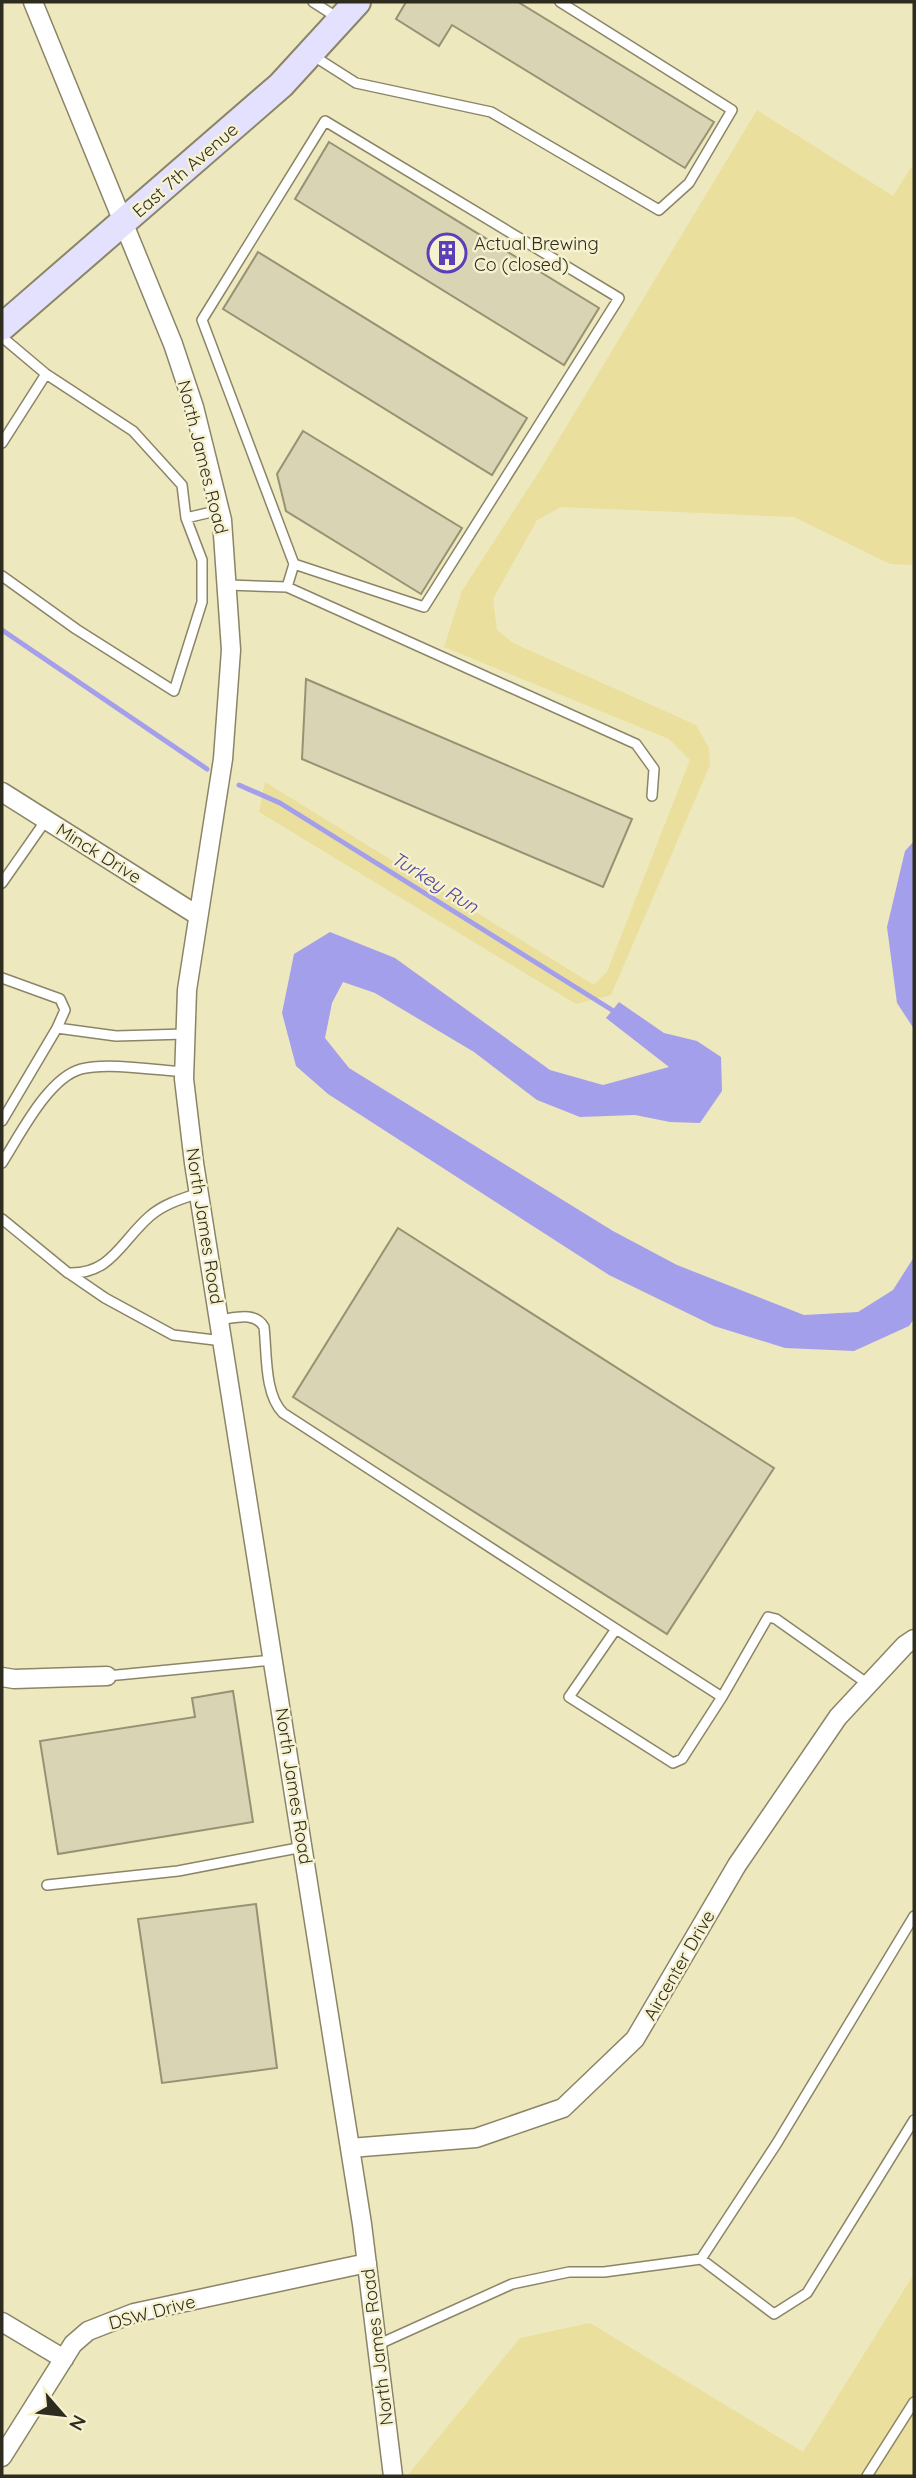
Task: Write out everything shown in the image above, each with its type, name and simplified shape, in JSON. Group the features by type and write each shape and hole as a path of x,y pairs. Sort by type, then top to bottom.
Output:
{"street":[{"name":"North James Road","path":"33,2 122,225 173,344 194,407 220,510 228,585 231,650 223,759 187,990 184,1073 199,1193 350,2148 393,2476"},
{"name":"East 7th Avenue","path":"2,327 250,113 311,54 349,11"},
{"name":"Minck Drive","path":"2,792 197,915"},
{"name":"Aircenter Drive","path":"350,2148 476,2138 563,2108 635,2039 737,1865 838,1717 905,1645 914,1639"},
{"path":"2,1677 14,1679 107,1676"},
{"name":"DSW Drive","path":"2,2457 74,2344 88,2331 134,2313 367,2263"},
{"path":"2,2322 64,2359"}],"lane":[{"path":"313,2 349,11"},
{"path":"311,54 356,83 491,112 659,210 689,183 732,110 560,2"},
{"path":"287,587 294,564 201,320 325,121 619,298 424,607 294,564"},
{"path":"2,337 46,374 133,432 182,485 186,518 202,560 202,602 174,691 76,629 2,576"},
{"path":"2,443 46,374"},
{"path":"186,518 220,510"},
{"path":"228,585 287,587 636,744 654,769 652,796"},
{"path":"2,883 46,820"},
{"path":"2,978 60,999 65,1010 2,1121"},
{"path":"57,1028 116,1036 186,1034"},
{"path":"2,1163 52,1088 79,1069 97,1066 184,1073"},
{"path":"68,1273 82,1274 101,1267 151,1215 168,1203 199,1193"},
{"path":"2,1219 68,1273 105,1298 173,1335 223,1341"},
{"path":"219,1321 248,1317 260,1321 264,1327 271,1389 278,1408 283,1413 722,1697"},
{"path":"616,1629 569,1697 673,1763 682,1759 768,1617 776,1619 868,1684"},
{"path":"107,1676 274,1660"},
{"path":"47,1885 178,1871 303,1847"},
{"path":"701,2259 776,2143 914,1916"},
{"path":"377,2345 512,2284 569,2272 604,2272 701,2259 774,2314 807,2293 914,2120"},
{"path":"867,2476 914,2402"}],"shaded area":[{"path":"2,2 914,2 914,2476 2,2476"},
{"path":"757,110 893,196 914,163 914,565 890,564 794,517 561,507 537,520 493,599 497,630 513,643 696,725 709,748 710,765 611,995 576,1004 259,812 265,782 594,985 607,972 690,760 669,739 444,647 462,591 542,467"},
{"path":"914,841 914,1029 897,1003 887,927 905,851"},
{"path":"330,932 395,958 550,1070 603,1085 669,1067 606,1018 619,1002 664,1033 697,1041 721,1057 722,1091 700,1123 670,1122 635,1115 580,1117 537,1100 474,1052 375,993 343,982 332,1003 325,1038 349,1068 613,1231 677,1265 804,1315 858,1312 893,1290 914,1257 914,1319 909,1326 854,1351 785,1348 714,1326 609,1275 328,1094 296,1066 282,1013 294,954"},
{"path":"914,2274 914,2476 407,2476 520,2338 590,2323 803,2452"}],"building":[{"path":"406,2 518,2 714,122 685,168 452,25 439,46 396,19"},
{"name":"Actual Brewing Co (closed)","path":"329,142 599,308 564,365 295,199"},
{"path":"258,252 527,418 492,475 223,309"},
{"path":"303,431 462,528 421,594 286,511 277,474"},
{"path":"306,679 632,819 603,887 302,759"},
{"path":"398,1228 774,1468 667,1634 293,1397"},
{"path":"233,1691 253,1822 58,1854 40,1741 195,1717 192,1698"},
{"path":"256,1904 277,2068 162,2083 138,1919"}],"waterway":[{"name":"Turkey Run","path":"2,630 207,769"},
{"name":"Turkey Run","path":"239,785 280,803 612,1010"}],"place":[{"name":"Actual Brewing Co (closed)","path":"447,253"}]}
